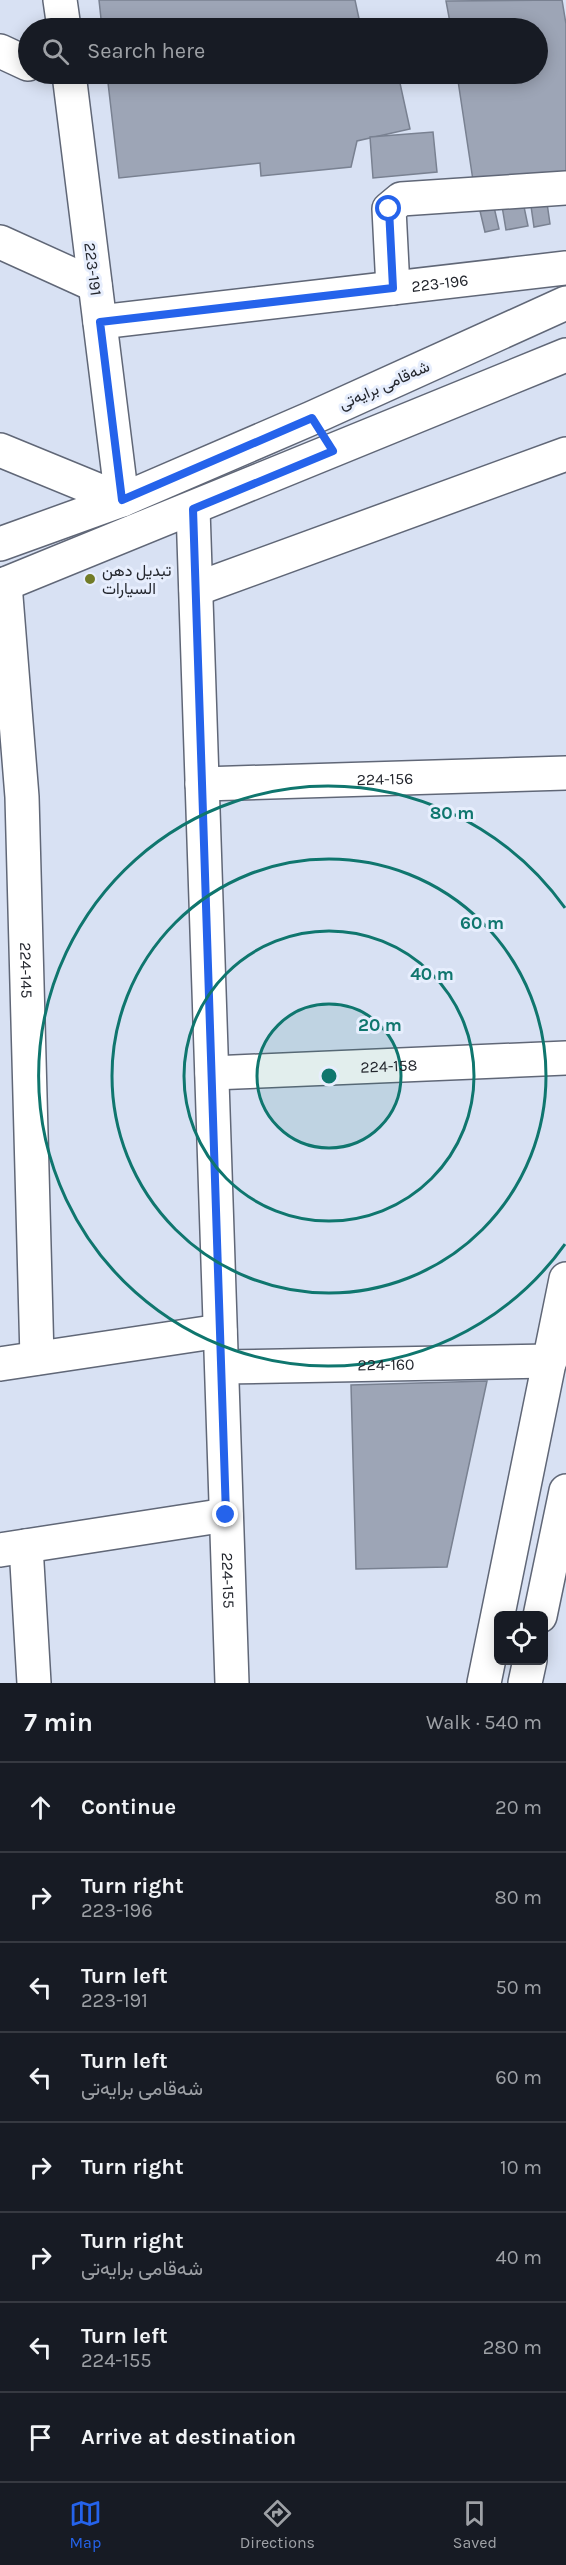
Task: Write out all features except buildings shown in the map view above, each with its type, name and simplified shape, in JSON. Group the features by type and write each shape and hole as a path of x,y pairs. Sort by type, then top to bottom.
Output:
{"main road":[{"path":"60,0 63,18"},
{"path":"0,51 18,59"},
{"name":"223-191","path":"64,84 95,285 122,500"},
{"path":"393,288 389,209 401,199 566,188"},
{"path":"0,242 95,285"},
{"name":"223-196","path":"100,322 566,268"},
{"name":"شەقامی برایەتی","path":"0,544 122,500 312,418 566,303"},
{"path":"3,585 566,355"},
{"path":"312,418 333,451"},
{"path":"0,450 122,500"},
{"path":"196,590 566,454"},
{"name":"224-155","path":"193,509 232,1683"},
{"name":"224-145","path":"3,585 37,1358"},
{"name":"224-156","path":"202,784 566,773"},
{"name":"224-158","path":"212,1073 566,1058"},
{"path":"484,1683 566,1279"},
{"path":"0,1364 220,1330"},
{"name":"224-160","path":"222,1368 550,1361"},
{"path":"541,1611 566,1491"},
{"path":"34,1683 13,1548 226,1515"},
{"path":"525,1683 529,1665"}],"place":[{"name":"تبديل دهن السيارات","path":"90,579"}],"route":[{"path":"226,1515 193,509 333,451 312,418 122,500 100,322 393,288 389,209"}]}
